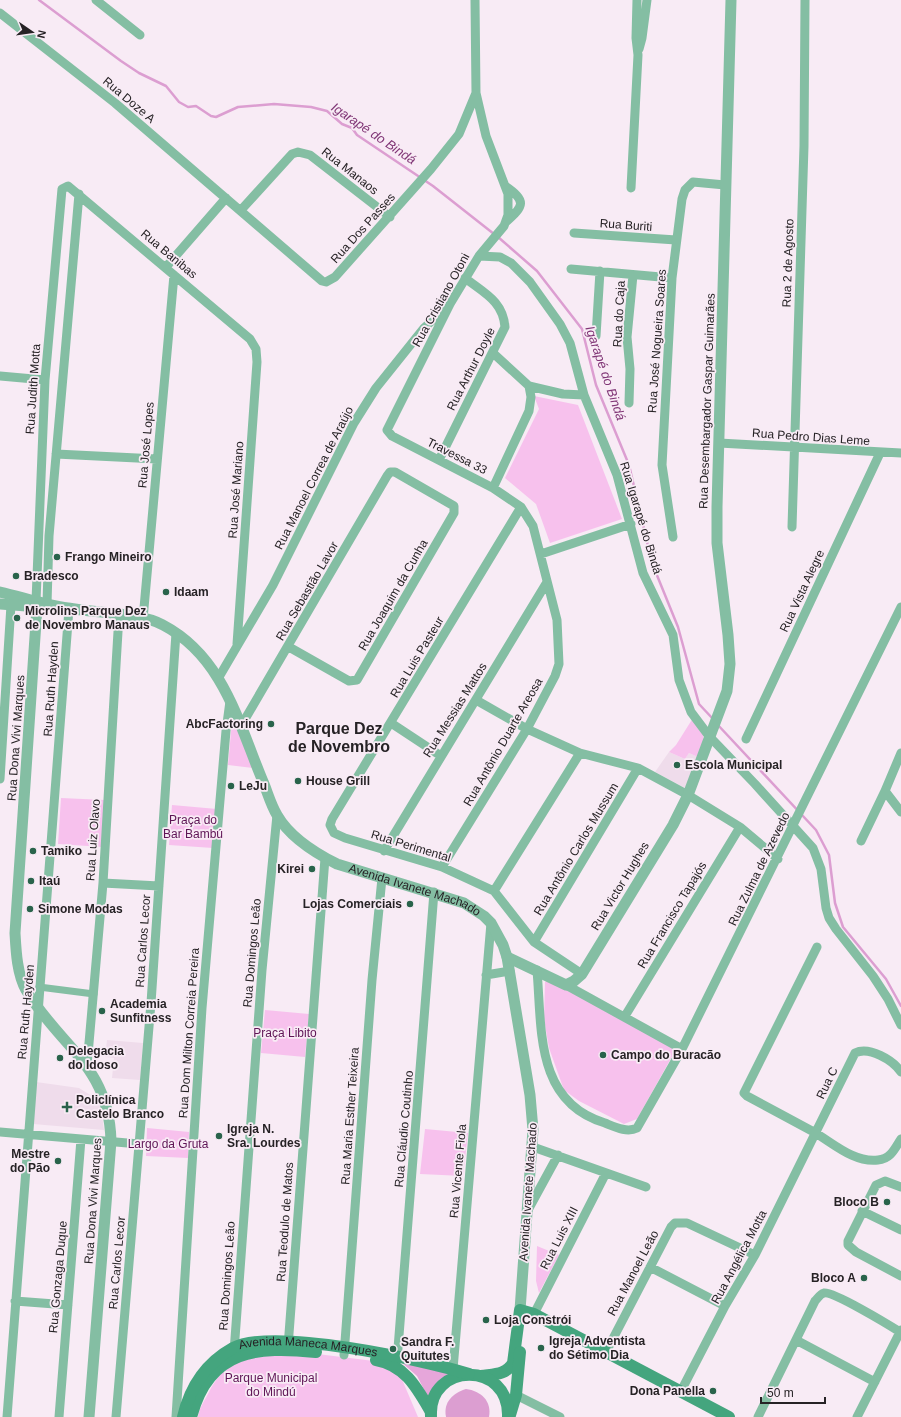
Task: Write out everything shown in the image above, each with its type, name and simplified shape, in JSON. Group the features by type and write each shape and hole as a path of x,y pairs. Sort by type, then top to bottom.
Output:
{"main road":[{"path":"520,1310 534,1314 729,1417"},
{"name":"Avenida Ivanete Machado","path":"481,1376 502,1373 510,1368 513,1363 520,1310"},
{"name":"Avenida Ivanete Machado","path":"509,1417 516,1395 520,1361 518,1329"},
{"name":"Avenida Maneca Marques","path":"183,1417 189,1394 197,1380 213,1362 255,1342 344,1351 397,1362 454,1369 481,1376"},
{"name":"Avenida Maneca Marques","path":"191,1417 195,1402 203,1386 234,1353"},
{"path":"397,1362 414,1384 431,1414"},
{"path":"431,1414 432,1402 442,1386 450,1380 469,1374"},
{"path":"481,1376 497,1385 503,1392 507,1401 509,1417"}],"street":[{"name":"Rua Cristiano Otoni","path":"388,426 450,304 479,256 504,225 509,207 508,194 486,136 476,93 475,0"},
{"path":"631,188 638,55 636,38 637,0"},
{"path":"638,55 642,38 647,0"},
{"name":"Rua Desembargador Gaspar Guimarães","path":"688,795 727,691 730,664 728,635 716,543 731,0"},
{"name":"Rua 2 de Agosto","path":"792,527 804,146 805,0"},
{"path":"101,2 140,35"},
{"name":"Rua Doze A","path":"0,13 115,103 241,210"},
{"name":"Rua Dos Passes","path":"241,210 322,281 326,282 335,278 430,171 458,134 476,93"},
{"name":"Rua Manaos","path":"241,210 292,154 298,152 310,155 390,217"},
{"name":"Rua José Nogueira Soares","path":"673,537 662,465 672,278 682,199 689,184 693,182 725,185"},
{"name":"Rua Judith Motta","path":"44,604 45,380 62,189 65,186 71,187"},
{"name":"Rua Banibas","path":"71,187 250,339"},
{"path":"44,604 79,194"},
{"path":"166,267 226,198"},
{"name":"Rua Buriti","path":"574,233 676,240"},
{"name":"Rua Igarapé do Bindá","path":"479,256 500,257 511,263 530,282 560,324 570,343 584,395 617,475 643,573 673,636 679,680 684,697 691,712 795,823 813,848 818,858 826,908 832,924 888,999 901,1025"},
{"path":"571,269 672,278"},
{"path":"596,336 600,272"},
{"name":"Rua José Lopes","path":"143,618 156,460 174,275"},
{"name":"Rua do Caja","path":"629,403 630,368 627,337 633,275"},
{"name":"Rua Arthur Doyle","path":"439,460 505,327 501,307 465,278"},
{"name":"Rua Manoel Correa de Araújo","path":"219,677 273,585 313,508 354,423 376,388 424,328 450,304"},
{"name":"Rua José Mariano","path":"237,644 257,362 256,349 250,339"},
{"path":"493,353 529,386 564,394 584,395"},
{"path":"0,376 45,380"},
{"path":"493,488 529,411 531,397 529,386"},
{"name":"Travessa 33","path":"388,426 387,430 392,436 493,488 521,507"},
{"name":"Rua Pedro Dias Leme","path":"719,443 901,453"},
{"name":"Rua Vista Alegre","path":"746,739 880,453"},
{"path":"56,454 156,460"},
{"name":"Rua Sebastião Lavor","path":"241,726 289,647 390,472 395,472 452,504 454,506 454,513"},
{"name":"Rua Antônio Duarte Areosa","path":"442,867 527,729 555,676 559,664 557,620 533,526 521,507"},
{"name":"Rua Luis Pasteur","path":"332,819 521,507"},
{"name":"Rua Joaquim da Cunha","path":"289,647 349,681 357,680 361,676 454,513"},
{"path":"541,554 631,524"},
{"name":"Rua Messias Mattos","path":"384,850 547,582"},
{"name":"Avenida Ivanete Machado","path":"0,592 69,609 143,618 162,624 176,633 199,652 219,677 231,699 276,815 300,840 325,858 349,868 434,892 464,903 475,909 491,923 500,939 507,957 530,1095 533,1147 520,1310"},
{"path":"0,779 6,604"},
{"name":"Avenida Ivanete Machado","path":"6,604 44,604"},
{"name":"Rua Dona Vivi Marques","path":"44,604 15,933 16,951 26,988 38,1006 87,1066 105,1099 109,1115 111,1141 90,1417"},
{"name":"Rua Zulma de Azevedo","path":"537,970 546,1063 555,1084 565,1100 580,1111 601,1122 632,1131 641,1123 682,1049 778,859 901,607"},
{"name":"Rua Ruth Hayden","path":"7,1417 27,1134 69,609"},
{"name":"Rua Luiz Olavo","path":"87,1066 103,883 119,615"},
{"name":"Rua Carlos Lecor","path":"116,1417 159,886 176,633"},
{"name":"Rua Dom Milton Correia Pereira","path":"176,1417 202,1008 226,731 231,699"},
{"path":"476,700 527,729 580,753 638,768 688,795 740,827 778,859"},
{"path":"391,723 441,756"},
{"path":"580,753 494,892 534,942 582,974"},
{"path":"861,841 901,753"},
{"name":"Rua Antônio Carlos Mussum","path":"534,942 638,768"},
{"path":"885,791 901,812"},
{"name":"Rua Victor Hughes","path":"566,985 582,974 688,795"},
{"name":"Rua Domingos Leão","path":"234,1353 262,970 276,815"},
{"name":"Rua Perimental","path":"332,819 330,825 334,833 384,850 442,867 494,892"},
{"name":"Rua Francisco Tapajós","path":"625,1016 740,827"},
{"name":"Rua Teodulo de Matos","path":"288,1345 325,858"},
{"name":"Rua Maria Esther Teixeira","path":"344,1351 372,980 382,878"},
{"path":"103,883 159,886"},
{"name":"Rua Cláudio Coutinho","path":"397,1362 434,892"},
{"name":"Rua Vicente Fiola","path":"454,1369 491,923"},
{"path":"817,947 744,1093 816,1133 840,1150 860,1158 878,1160 887,1158 893,1153 901,1138"},
{"path":"507,957 537,970 625,1016 682,1049"},
{"path":"486,975 510,972"},
{"path":"39,987 94,994"},
{"name":"Rua C","path":"816,1133 855,1053 866,1050 893,1064 901,1072"},
{"path":"0,1132 139,1144"},
{"name":"Rua Angélica Motta","path":"681,1391 725,1306 755,1255 816,1133"},
{"name":"Rua Gonzaga Duque","path":"59,1417 81,1139"},
{"path":"533,1147 646,1186"},
{"path":"527,1212 558,1155"},
{"name":"Rua Luis XIII","path":"534,1314 606,1173"},
{"path":"901,1187 885,1181 876,1185 848,1241 848,1245 856,1252 901,1276"},
{"path":"862,1211 901,1230"},
{"name":"Rua Manoel Leão","path":"606,1352 671,1227 675,1223 687,1223 755,1255"},
{"path":"650,1267 725,1306"},
{"path":"758,1417 815,1301 822,1294 826,1293 900,1331 857,1417"},
{"path":"15,1301 68,1305"},
{"path":"796,1340 875,1382"},
{"path":"516,1395 560,1417"}],"shaded area":[{"name":"Escola Municipal","path":"669,752 685,759 689,753 698,757 685,788 655,772"},
{"path":"107,1040 143,1043 140,1080 112,1078 114,1058 105,1057"},
{"name":"Policlínica Castelo Branco","path":"36,1082 79,1088 100,1101 104,1130 33,1124"},
{"path":"400,1361 458,1373 430,1401 417,1376"},
{"path":"466,1389 476,1392 484,1398 489,1406 489,1417 446,1417 446,1407 450,1399 457,1393"}],"green space":[{"path":"534,396 578,405 622,519 550,543 536,504 505,478 539,409"},
{"path":"233,711 253,768 228,765"},
{"path":"693,718 702,732 703,740 698,757 689,753 685,759 669,752 676,745"},
{"path":"61,798 105,800 102,847 58,844"},
{"name":"Praça do Bar Bambú","path":"172,805 217,809 213,848 169,845"},
{"path":"551,979 674,1048 674,1053 637,1119 624,1124 579,1101 564,1090 549,1048 544,1019 545,982"},
{"name":"Praça Libito","path":"265,1010 309,1014 305,1057 261,1053"},
{"name":"Largo da Gruta","path":"147,1128 189,1132 188,1158 146,1156"},
{"path":"425,1129 468,1133 463,1176 420,1174"},
{"path":"537,1246 559,1255 539,1293 536,1281"},
{"name":"Parque Municipal do Mindú","path":"293,1351 382,1362 398,1370 418,1417 198,1417 202,1404 217,1379 235,1363 255,1356"}],"waterway":[{"name":"Igarapé do Bindá","path":"39,0 121,61 139,73 166,86 179,102 188,107 196,106 211,116 216,117 238,107 274,104 311,107 327,111 342,124 352,128 357,135 433,186 494,234"},
{"name":"Igarapé do Bindá","path":"498,237 537,271 582,329 596,385 629,465 652,563 678,627 699,704 713,719"},
{"name":"Igarapé do Bindá","path":"717,724 816,830 829,855 835,903 843,927 886,979 901,1006"}],"place":[{"name":"Frango Mineiro","path":"57,557"},
{"name":"Bradesco","path":"16,576"},
{"name":"Idaam","path":"166,592"},
{"name":"Microlins Parque Dez de Novembro Manaus","path":"17,618"},
{"name":"AbcFactoring","path":"271,724"},
{"name":"Escola Municipal","path":"677,765"},
{"name":"House Grill","path":"298,781"},
{"name":"LeJu","path":"231,786"},
{"name":"Tamiko","path":"33,851"},
{"name":"Kirei","path":"312,869"},
{"name":"Itaú","path":"31,881"},
{"name":"Lojas Comerciais","path":"410,904"},
{"name":"Simone Modas","path":"30,909"},
{"name":"Academia Sunfitness","path":"102,1011"},
{"name":"Campo do Buracão","path":"603,1055"},
{"name":"Delegacia do Idoso","path":"60,1058"},
{"name":"Policlínica Castelo Branco","path":"67,1107"},
{"name":"Igreja N. Sra. Lourdes","path":"219,1136"},
{"name":"Mestre do Pão","path":"58,1161"},
{"name":"Bloco B","path":"887,1202"},
{"name":"Bloco A","path":"864,1278"},
{"name":"Loja Constrói","path":"486,1320"},
{"name":"Igreja Adventista do Sétimo Dia","path":"541,1348"},
{"name":"Sandra F. Quitutes","path":"393,1349"},
{"name":"Dona Panella","path":"713,1391"}],"district":[{"name":"Parque Dez de Novembro","path":"339,737"}]}
